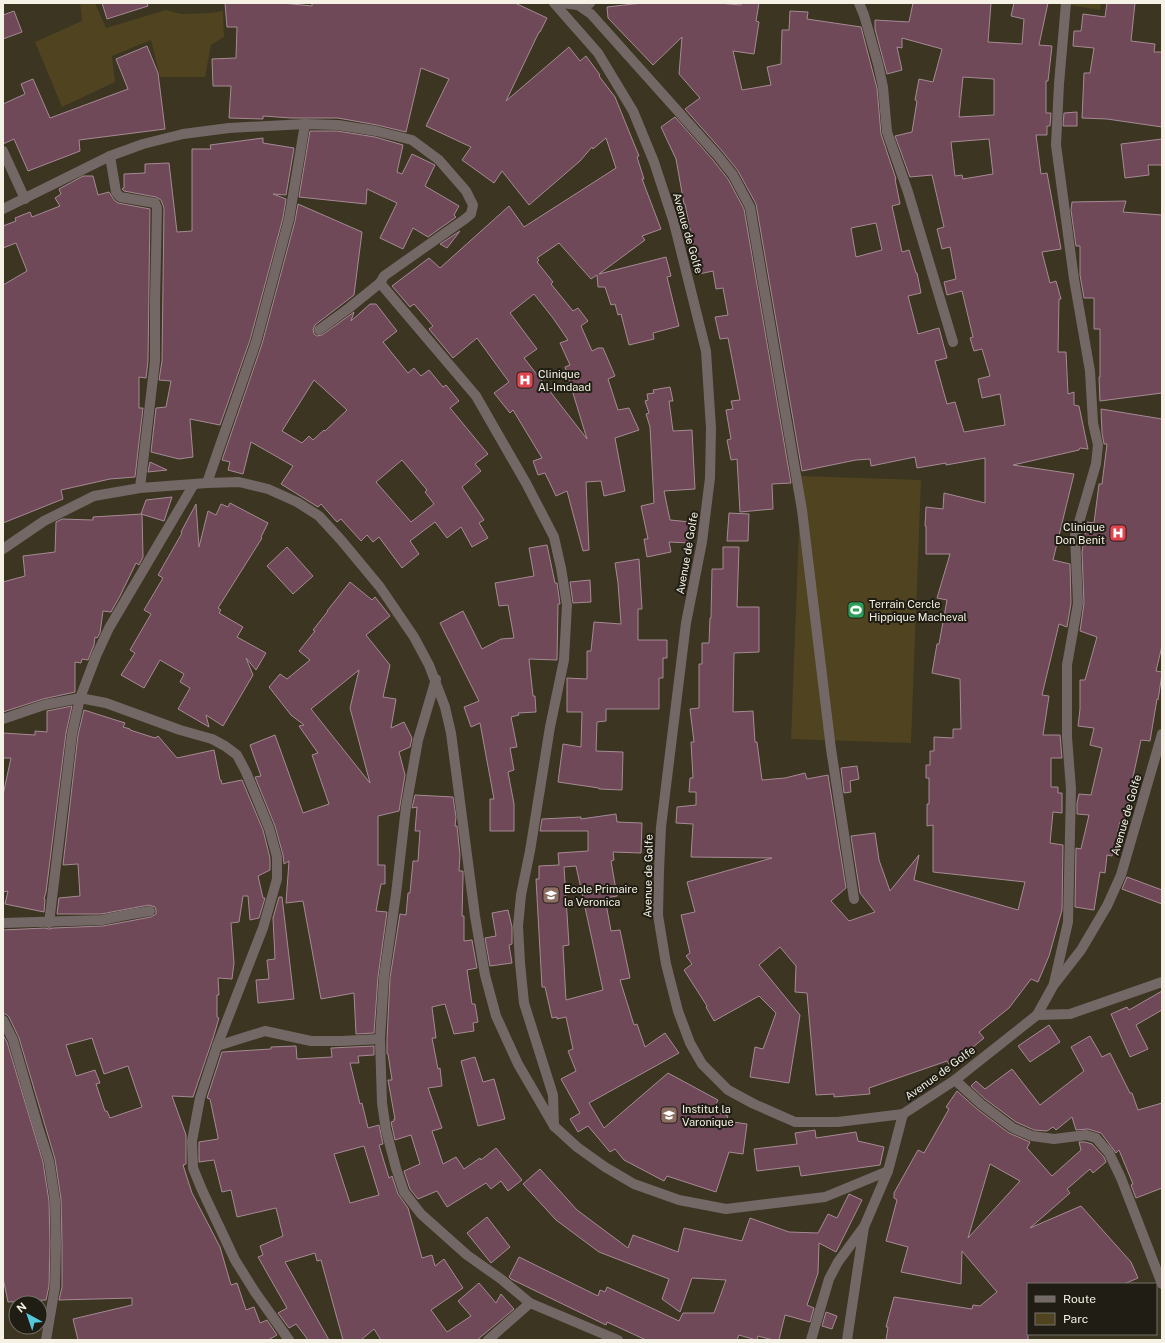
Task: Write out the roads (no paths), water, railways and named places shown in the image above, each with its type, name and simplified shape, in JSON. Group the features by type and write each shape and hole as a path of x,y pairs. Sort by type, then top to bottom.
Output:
{"street":[{"name":"Avenue de Golfe","path":"554,3 598,53 633,111 654,162 674,223 706,351 712,428 710,478 702,542 686,623 661,827 658,871 658,915 666,964 678,1011 690,1043 702,1064 728,1090 754,1104 795,1122 838,1122 902,1114 955,1080 1037,1015 1053,986 1082,950 1121,875 1162,734"},
{"path":"561,3 578,5 590,3"},
{"path":"859,3 864,15 883,87 887,132 908,192 953,342"},
{"path":"1053,986 1068,922 1071,789 1067,737 1067,664 1078,603 1075,536 1096,464 1098,445 1093,423 1090,372 1074,279 1056,145 1059,84 1066,3"},
{"path":"578,5 591,14 718,156 733,175 750,207 802,510 831,749 854,899"},
{"path":"207,483 256,342 289,219 305,124"},
{"path":"3,209 110,156 143,144 183,134 229,128 305,124 338,125 376,131 412,140 439,160 466,191 473,205 471,214 384,276 380,283 350,308 319,330"},
{"path":"3,151 25,199"},
{"path":"110,156 116,192 120,197 155,203 158,208 155,361 140,488"},
{"path":"380,283 476,396 526,483 554,537 561,568 567,605 564,660 550,727 530,851 521,895 518,926 524,1003 553,1095 554,1126"},
{"path":"3,549 44,521 94,496 140,488 239,482 268,489 297,502 319,516 380,587 414,637 436,679 451,733 475,916 485,975 496,1016 518,1064 554,1126 577,1147 605,1167 634,1184 679,1200 726,1210 825,1197 888,1171"},
{"path":"49,923 72,734 80,698 96,656 110,628 194,484"},
{"path":"436,679 418,740 406,807 396,894 384,976 380,1039 383,1110 386,1130 404,1192 421,1214 443,1234 467,1255 530,1303 618,1340"},
{"path":"3,719 44,705 80,698 106,703 180,730 212,739 237,755 246,772 269,828 277,857 277,879 263,928 217,1046 200,1098 192,1141 193,1168 235,1260 255,1292 289,1340"},
{"path":"3,923 49,923 102,920 150,911"},
{"path":"1037,1015 1070,1014 1162,982"},
{"path":"3,1020 13,1040 49,1161 55,1200 55,1287 46,1340"},
{"path":"217,1046 265,1031 311,1041 342,1042 380,1039"},
{"path":"955,1080 981,1104 1013,1128 1032,1136 1054,1139 1086,1135 1096,1138 1109,1153 1118,1171 1161,1280"},
{"path":"811,1340 828,1279 838,1262 864,1227 888,1171 902,1114"},
{"path":"847,1340 864,1227"},
{"path":"488,1340 530,1303"}],"place":[{"name":"Clinique Al-Imdaad","path":"525,380"},
{"name":"Clinique Don Benit","path":"1118,533"},
{"name":"Terrain Cercle Hippique Macheval","path":"856,610"},
{"name":"Ecole Primaire la Veronica","path":"551,895"},
{"name":"Institut la Varonique","path":"669,1115"}]}
